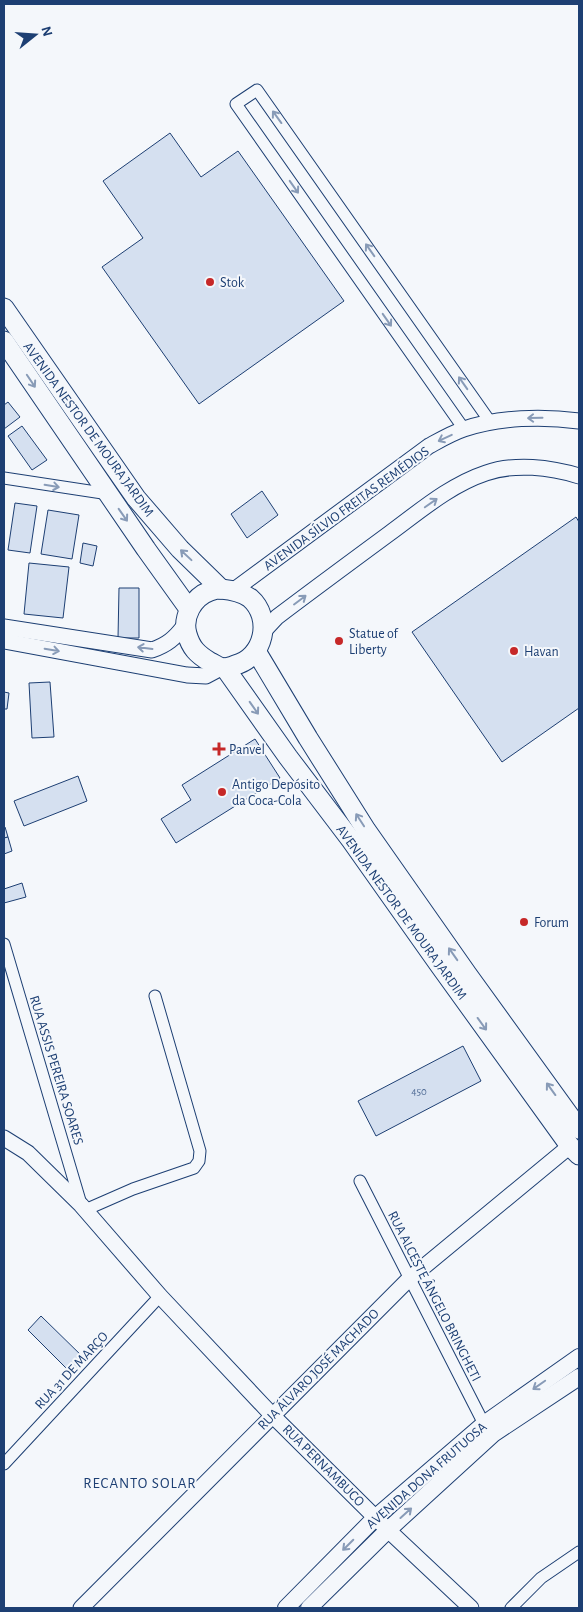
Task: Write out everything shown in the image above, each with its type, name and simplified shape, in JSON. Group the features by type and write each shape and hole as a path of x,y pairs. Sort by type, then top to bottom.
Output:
{"main road":[{"name":"AVENIDA NESTOR DE MOURA JARDIM","path":"6,318 136,498 180,550 227,589 250,598 261,614 263,632"},
{"name":"AVENIDA NESTOR DE MOURA JARDIM","path":"4,341 109,494 187,617 194,650 200,656 223,668 351,840 579,1129"},
{"path":"187,617 203,594 210,591 227,589"},
{"path":"223,668 243,663 256,651 261,642 263,632"},
{"name":"AVENIDA NESTOR DE MOURA JARDIM","path":"256,651 308,738 460,978 575,1150"},
{"name":"AVENIDA DONA FRUTUOSA","path":"286,1608 376,1517 484,1424 579,1357"},
{"name":"AVENIDA DONA FRUTUOSA","path":"309,1608 388,1530 493,1434 579,1378"}],"street":[{"path":"464,429 236,104 257,90 491,423"},
{"name":"AVENIDA SÍLVIO FREITAS REMÉDIOS","path":"227,589 429,446 464,429 522,418 556,418 579,422"},
{"path":"263,632 277,617 452,488 486,473 514,468 563,471 579,476"},
{"path":"4,478 109,494"},
{"path":"4,627 152,650 170,642 176,637 187,617"},
{"path":"4,642 187,676 206,676 223,668"},
{"name":"RUA ASSIS PEREIRA SOARES","path":"4,944 83,1208"},
{"path":"83,1208 194,1168 199,1161 200,1151 155,996"},
{"name":"RUA PERNAMBUCO","path":"4,1138 28,1153 83,1208 160,1296 272,1415 388,1530 471,1608"},
{"name":"RUA ÁLVARO JOSÉ MACHADO","path":"82,1608 409,1279 575,1150"},
{"name":"RUA ALCESTE ÂNGELO BRINGHETI","path":"360,1181 484,1424"},
{"name":"RUA 31 DE MARÇO","path":"4,1464 160,1296"},
{"path":"510,1608 541,1578 579,1552"}],"building":[{"path":"170,133 201,177 238,151 344,301 199,404 102,267 143,238 103,181"},
{"path":"8,402 20,417 4,429 4,405"},
{"path":"22,426 47,460 32,470 8,436"},
{"path":"262,491 278,515 247,538 231,514"},
{"path":"15,503 37,506 30,553 8,550"},
{"path":"48,510 79,515 72,559 41,554"},
{"path":"576,517 579,522 579,708 502,762 412,632"},
{"path":"83,543 97,546 93,566 80,563"},
{"path":"29,563 69,567 63,618 24,614"},
{"path":"119,588 139,588 139,638 118,638"},
{"path":"50,682 54,737 32,738 29,683"},
{"path":"4,692 9,693 7,709 4,709"},
{"name":"Antigo Depósito da Coca-Cola","path":"255,739 280,778 176,843 161,819 191,800 182,785"},
{"path":"78,776 87,801 24,826 14,801"},
{"path":"4,828 8,837 4,838"},
{"path":"8,837 12,851 4,854 4,838"},
{"path":"22,883 26,897 4,903 4,889"},
{"path":"463,1046 481,1081 376,1136 358,1101"},
{"path":"41,1316 86,1360 72,1374 28,1330"}],"place":[{"name":"Stok","path":"210,282"},
{"name":"Statue of Liberty","path":"339,641"},
{"name":"Havan","path":"514,651"},
{"name":"Panvel","path":"219,749"},
{"name":"Antigo Depósito da Coca-Cola","path":"222,792"},
{"name":"Forum","path":"524,922"}],"district":[{"name":"RECANTO SOLAR","path":"140,1483"}]}
